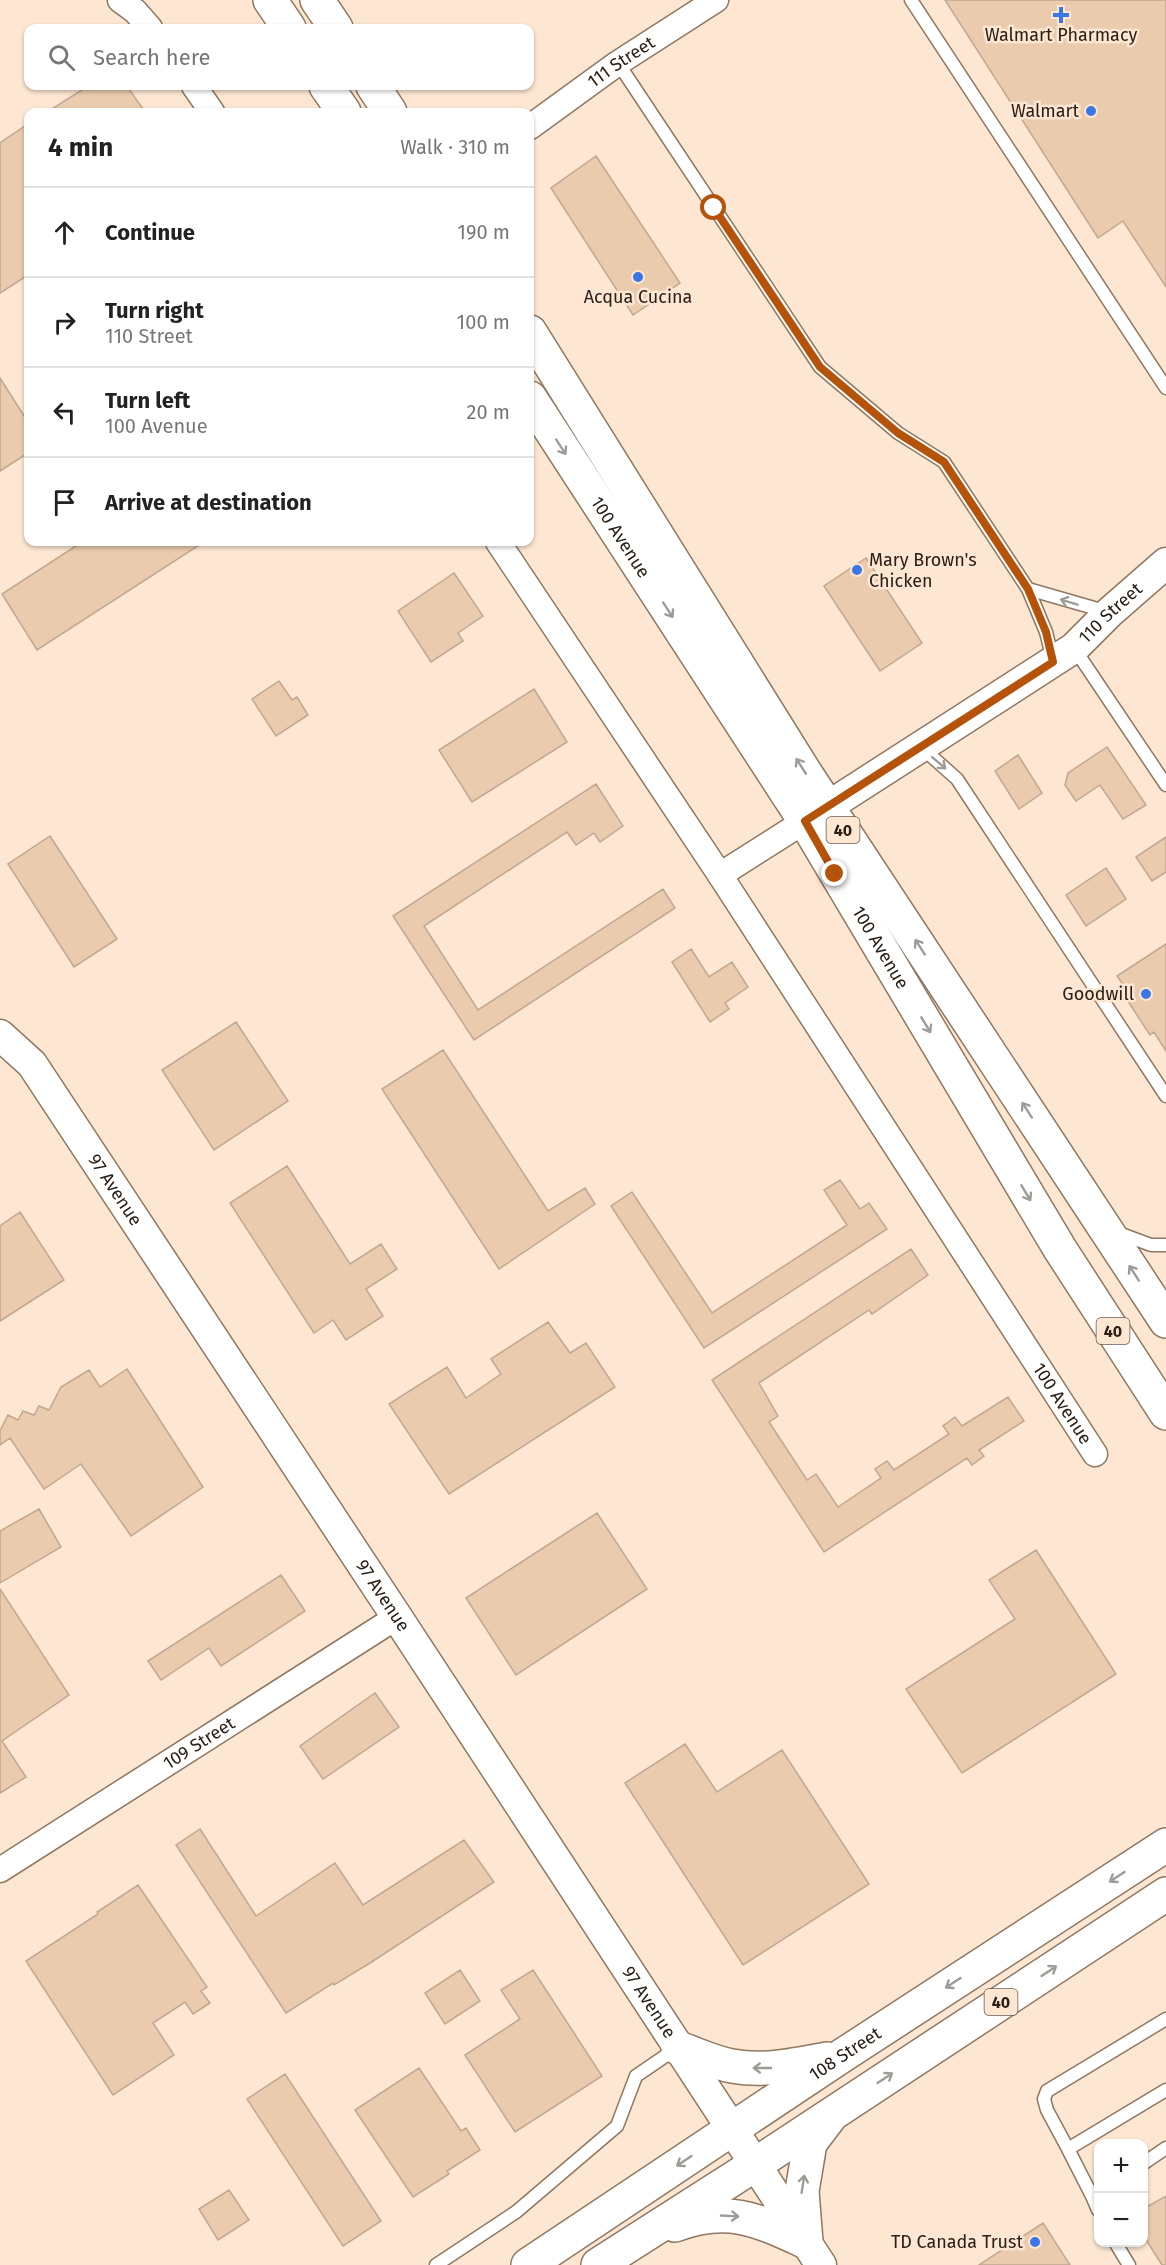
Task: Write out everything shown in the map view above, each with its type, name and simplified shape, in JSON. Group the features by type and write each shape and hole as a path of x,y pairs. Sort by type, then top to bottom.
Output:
{"main road":[{"path":"270,0 286,24"},
{"path":"317,0 333,24"},
{"path":"329,90 341,108"},
{"path":"376,90 387,108"},
{"name":"100 Avenue","path":"534,339 816,814 1060,1250 1166,1413"},
{"name":"100 Avenue","path":"534,404 1102,1225 1166,1322"},
{"path":"1060,1250 1166,1390"},
{"name":"108 Street","path":"528,2265 732,2128 1166,1845"},
{"name":"40","path":"598,2265 756,2164 1166,1894"},
{"path":"678,2048 730,2066 748,2068 776,2068 840,2057"},
{"path":"814,2253 802,2210 802,2191 810,2143 836,2110"},
{"path":"634,2241 691,2219 733,2215 761,2221 814,2253"}],"street":[{"path":"120,0 135,11 146,24"},
{"name":"111 Street","path":"534,124 618,63 716,0"},
{"path":"197,90 209,108"},
{"name":"100 Avenue","path":"501,546 720,875 1095,1454"},
{"name":"110 Street","path":"720,875 1064,655 1166,563"},
{"name":"97 Avenue","path":"0,1035 32,1064 814,2253"},
{"name":"109 Street","path":"0,1870 397,1617"}],"lane":[{"path":"911,0 1166,388"},
{"path":"618,63 820,367 898,433 944,462 1028,589 1046,632 1166,785"},
{"path":"1028,589 1110,612"},
{"path":"920,747 957,779 1166,1096"},
{"path":"1102,1225 1151,1245 1166,1245"},
{"path":"1094,2193 1047,2110 1044,2099 1047,2091 1166,2019"},
{"path":"436,2265 516,2212 617,2126 636,2076 678,2048"},
{"path":"1068,2149 1166,2090"},
{"path":"1148,2160 1166,2148"},
{"path":"1118,2247 1129,2265"}],"building":[{"name":"Walmart","path":"945,0 1166,0 1166,287 1123,221 1098,238"},
{"path":"82,90 130,90 142,108 53,108"},
{"path":"24,127 24,278 0,293 0,143"},
{"path":"596,156 680,283 633,315 551,188"},
{"path":"0,378 24,416 24,456 0,471"},
{"path":"76,546 198,546 37,650 2,594"},
{"path":"866,558 922,643 880,671 824,586"},
{"path":"454,573 483,616 458,633 463,641 431,662 398,611"},
{"path":"279,681 292,700 297,697 308,715 276,736 252,699"},
{"path":"534,689 567,742 472,802 439,750"},
{"path":"1107,747 1146,805 1123,819 1100,785 1076,801 1065,785 1068,773"},
{"path":"1018,755 1042,793 1019,809 995,771"},
{"path":"596,784 623,826 600,842 594,833 576,845 567,832 424,926 478,1010 663,889 675,908 474,1040 393,916"},
{"path":"50,836 117,939 74,967 8,864"},
{"path":"1166,837 1166,872 1152,881 1136,857"},
{"path":"1106,868 1126,899 1086,926 1066,895"},
{"name":"Goodwill","path":"1166,944 1166,1051 1154,1032 1150,1035 1124,995 1129,993 1117,976"},
{"path":"691,949 709,977 732,962 748,987 725,1003 729,1009 710,1022 672,962"},
{"path":"236,1022 288,1101 214,1150 162,1070"},
{"path":"443,1050 548,1211 585,1188 595,1204 499,1269 382,1089"},
{"path":"287,1166 350,1264 381,1244 397,1269 366,1289 383,1316 346,1340 333,1320 314,1333 230,1203"},
{"path":"840,1180 860,1209 869,1203 887,1229 704,1348 611,1206 632,1192 712,1313 847,1225 824,1190"},
{"path":"20,1212 64,1280 0,1321 0,1226"},
{"path":"911,1249 928,1275 872,1314 869,1310 759,1383 778,1416 769,1422 807,1480 816,1474 838,1507 881,1478 875,1469 887,1461 894,1470 949,1434 943,1426 955,1417 962,1426 1008,1397 1024,1421 979,1450 984,1456 972,1465 967,1458 824,1552 712,1380"},
{"path":"548,1322 570,1353 586,1343 615,1387 449,1494 389,1404 447,1367 466,1398 501,1374 491,1359"},
{"path":"127,1369 203,1487 131,1536 81,1464 44,1489 10,1438 0,1445 0,1431 8,1415 18,1420 23,1411 34,1415 39,1406 49,1410 61,1387 89,1370 100,1387"},
{"path":"39,1509 61,1547 0,1583 0,1531"},
{"path":"597,1513 647,1589 516,1675 466,1598"},
{"path":"1036,1550 1116,1674 962,1773 906,1689 1015,1619 989,1580"},
{"path":"281,1575 305,1611 221,1666 209,1648 161,1680 148,1661"},
{"path":"0,1589 69,1695 2,1741 26,1777 0,1793"},
{"path":"375,1693 399,1727 323,1779 300,1746"},
{"path":"685,1744 717,1792 782,1750 869,1884 743,1965 625,1783"},
{"path":"200,1829 256,1916 335,1863 363,1905 464,1840 494,1882 370,1963 286,2013 176,1845"},
{"path":"138,1885 207,1987 201,1991 210,2003 193,2014 185,2002 153,2023 174,2055 113,2095 26,1961"},
{"path":"460,1970 480,2001 445,2024 425,1993"},
{"path":"533,1970 602,2076 515,2132 465,2055 520,2019 501,1990"},
{"path":"419,2068 461,2131 466,2128 480,2150 447,2171 449,2174 413,2197 355,2110"},
{"path":"285,2074 381,2221 343,2246 247,2099"},
{"path":"229,2190 249,2220 218,2240 199,2209"},
{"path":"1166,2196 1166,2265 1162,2265 1148,2243 1148,2206"},
{"name":"TD Canada Trust","path":"1043,2223 1070,2265 979,2265"}],"place":[{"name":"Walmart Pharmacy","path":"1061,15"},
{"name":"Walmart","path":"1091,111"},
{"name":"Acqua Cucina","path":"638,277"},
{"name":"Mary Brown's Chicken","path":"857,570"},
{"name":"Goodwill","path":"1146,994"},
{"name":"TD Canada Trust","path":"1035,2242"}],"route":[{"path":"714,208 820,367 898,433 944,462 1028,589 1046,632 1053,662 805,821 835,874"}]}
